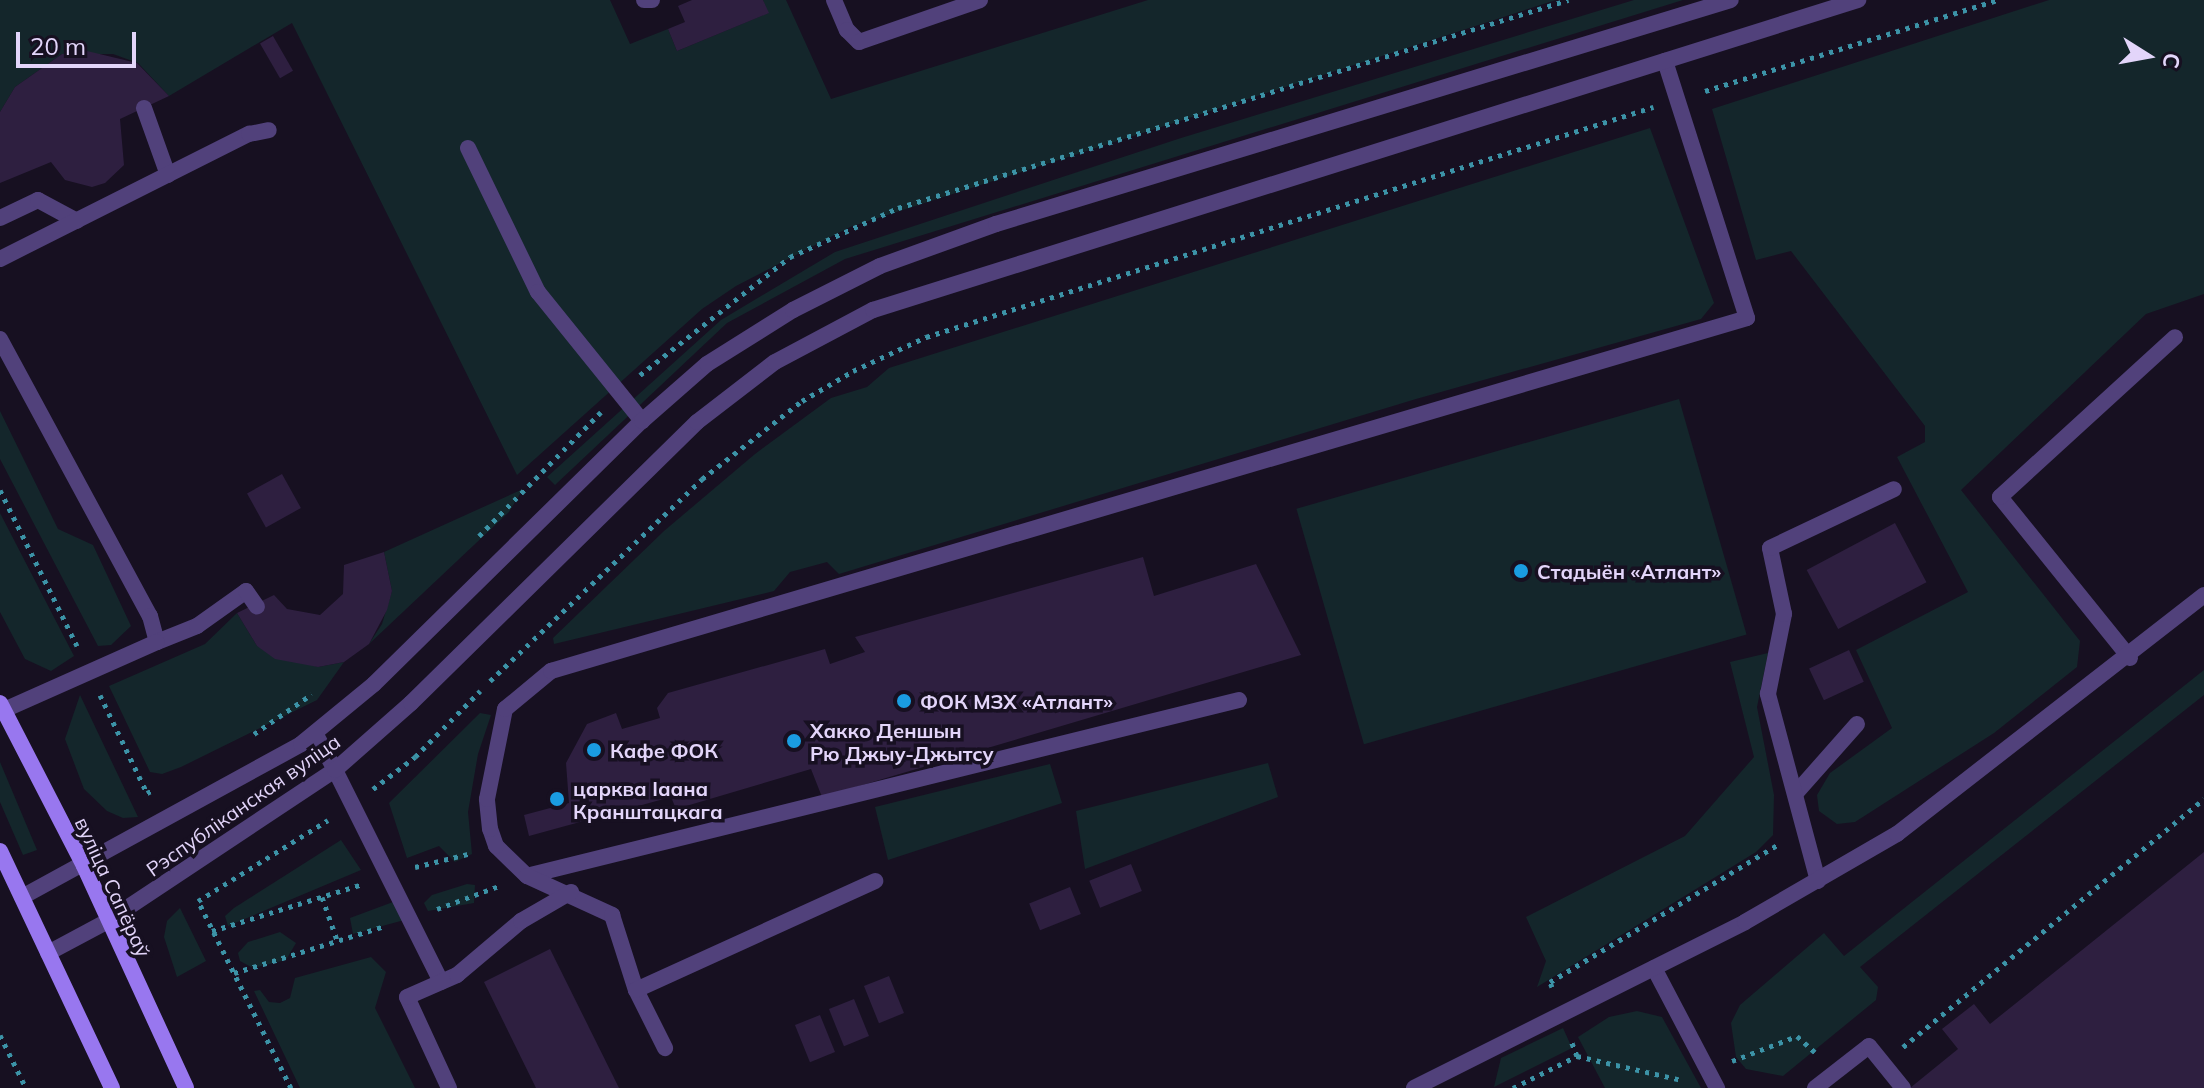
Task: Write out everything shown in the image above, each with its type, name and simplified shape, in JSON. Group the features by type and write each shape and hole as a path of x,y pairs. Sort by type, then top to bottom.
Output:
{"main road":[{"name":"вуліца Сапёраў","path":"2,707 84,866 106,922 186,1088"},
{"path":"0,851 112,1088"}],"street":[{"path":"644,0 652,0"},
{"path":"834,0 847,30 859,42 980,0"},
{"name":"Рэспубліканская вуліца","path":"22,897 84,866 315,733 374,684 642,421 707,364 793,310 880,266 1095,193 1731,0"},
{"name":"Рэспубліканская вуліца","path":"48,953 106,922 335,770 411,703 697,422 775,362 873,310 1858,0"},
{"path":"665,1048 636,990 612,915 571,892 527,876 496,846 487,799 505,709 551,671 1747,318 1665,61"},
{"path":"144,108 168,175"},
{"path":"0,259 249,134 269,130"},
{"path":"468,148 538,292 642,421"},
{"path":"0,218 38,200 77,221"},
{"path":"2130,658 2000,497 2175,337"},
{"path":"0,339 150,616 157,642"},
{"path":"1818,881 1768,694 1784,614 1770,548 1894,489"},
{"path":"2,707 197,626 246,591 257,607"},
{"path":"1414,1088 1654,968 1818,881 1954,795 2130,658 2204,595"},
{"path":"527,876 1239,700"},
{"path":"1796,793 1857,724"},
{"path":"315,733 355,803 441,982"},
{"path":"636,990 875,881"},
{"path":"449,1088 407,997 441,982 521,921 571,892"},
{"path":"1654,968 1717,1088"},
{"path":"1815,1088 1869,1046 1903,1088"}],"path":[{"path":"476,539 620,393 790,257 898,208 1568,0"},
{"path":"291,1088 198,901 355,803 415,757 527,643 702,479 802,401 853,371 926,337 1997,0"},
{"path":"0,490 147,793 160,787"},
{"path":"248,738 317,690"},
{"path":"1883,1064 2204,799"},
{"path":"1513,1088 1577,1056 1550,982 1802,829"},
{"path":"212,931 263,911 496,846"},
{"path":"322,897 337,940"},
{"path":"0,1035 26,1088"}],"green space":[{"path":"0,0 610,0 630,44 668,29 677,51 768,13 763,0 786,0 831,99 1148,0 1556,0 850,227 736,286 702,309 517,475 292,23 169,96 138,63 113,54 62,54 15,87 0,112"},
{"path":"1634,0 1683,0 845,259 727,323 555,485 547,477 721,320 835,252 1181,138"},
{"path":"2049,0 2204,0 2204,294 2146,314 1961,490 2080,641 2077,667 1994,733 1855,822 1837,824 1819,811 1817,795 1830,773 1892,728 1856,650 1968,592 1897,457 1925,442 1925,426 1791,251 1756,260 1712,109"},
{"path":"1650,128 1714,303 1701,319 1416,399 839,574 827,562 790,572 774,591 554,644 553,638 664,531 755,454 831,398 867,387 889,368"},
{"name":"Стадыён «Атлант»","path":"1679,399 1747,635 1364,744 1296,509"},
{"path":"0,411 58,529 93,545 131,626 111,645 98,646 0,459"},
{"path":"523,489 509,512 369,644 382,624 392,591 384,552"},
{"path":"0,513 74,656 51,671 25,659 0,612"},
{"path":"237,613 257,646 318,667 344,662 317,700 181,767 162,774 150,772 109,686 205,644"},
{"path":"1768,653 1757,707 1774,795 1773,835 1756,852 1537,987 1546,961 1526,917 1685,836 1754,757 1730,662"},
{"path":"2204,670 2204,695 1860,967 1878,987 1876,1000 1783,1076 1746,1069 1736,1057 1731,1023 1740,1005 1824,933 1844,956"},
{"path":"80,695 138,817 123,818 107,811 84,789 65,739"},
{"path":"480,713 491,715 478,754 468,812 472,854 455,862 439,846 407,858 389,803"},
{"path":"0,762 37,850 23,855 0,802"},
{"path":"1268,763 1278,797 1085,869 1076,811"},
{"path":"1050,764 1062,803 888,860 875,807"},
{"path":"341,840 361,870 228,926 225,916 234,908"},
{"path":"467,884 475,885 474,903 428,911 424,903 432,895"},
{"path":"393,902 408,919 353,934 350,918"},
{"path":"180,908 206,961 177,977 164,937 167,921"},
{"path":"280,932 296,943 286,960 253,968 240,961 238,953 248,942"},
{"path":"371,957 386,972 375,1008 415,1088 300,1088 254,991 260,990 269,1002 280,1003 290,998 295,978"},
{"path":"1637,1011 1662,1017 1701,1088 1605,1088 1578,1037 1609,1017"},
{"path":"1563,1028 1572,1048 1494,1087 1501,1058"}],"building":[{"path":"692,0 763,0 769,13 677,51 668,29 685,22 678,6"},
{"path":"273,36 293,71 280,78 260,44"},
{"path":"87,51 137,63 169,96 120,119 124,165 105,183 92,187 65,180 51,162 0,183 0,112 15,87 62,54"},
{"path":"282,474 301,508 266,528 247,493"},
{"path":"1895,523 1926,582 1838,629 1807,570"},
{"path":"384,552 392,591 387,610 369,644 344,662 318,667 275,659 257,646 237,613 274,595 287,609 320,615 343,594 344,565"},
{"name":"ФОК МЗХ «Атлант»","path":"1143,557 1154,596 1256,564 1301,655 822,797 811,769 676,809 671,797 529,836 524,815 569,803 566,763 587,724 616,713 622,729 660,718 657,708 668,693 825,649 830,664 865,652 855,637"},
{"path":"1849,650 1864,682 1824,700 1809,669"},
{"path":"2204,852 2204,1088 1910,1088 1958,1049 1942,1029 1974,1004 1990,1024"},
{"path":"1131,864 1142,891 1100,908 1089,881"},
{"path":"1070,887 1081,914 1040,930 1029,903"},
{"path":"550,949 619,1088 536,1088 484,982"},
{"path":"889,976 904,1013 879,1023 864,986"},
{"path":"854,999 869,1036 844,1046 829,1009"},
{"path":"820,1015 835,1052 810,1062 795,1025"}],"place":[{"name":"Стадыён «Атлант»","path":"1521,571"},
{"name":"ФОК МЗХ «Атлант»","path":"904,701"},
{"name":"Хакко Деншын Рю Джыу-Джытсу","path":"794,741"},
{"name":"Кафе ФОК","path":"594,750"},
{"name":"царква Іаана Кранштацкага","path":"557,799"}]}
